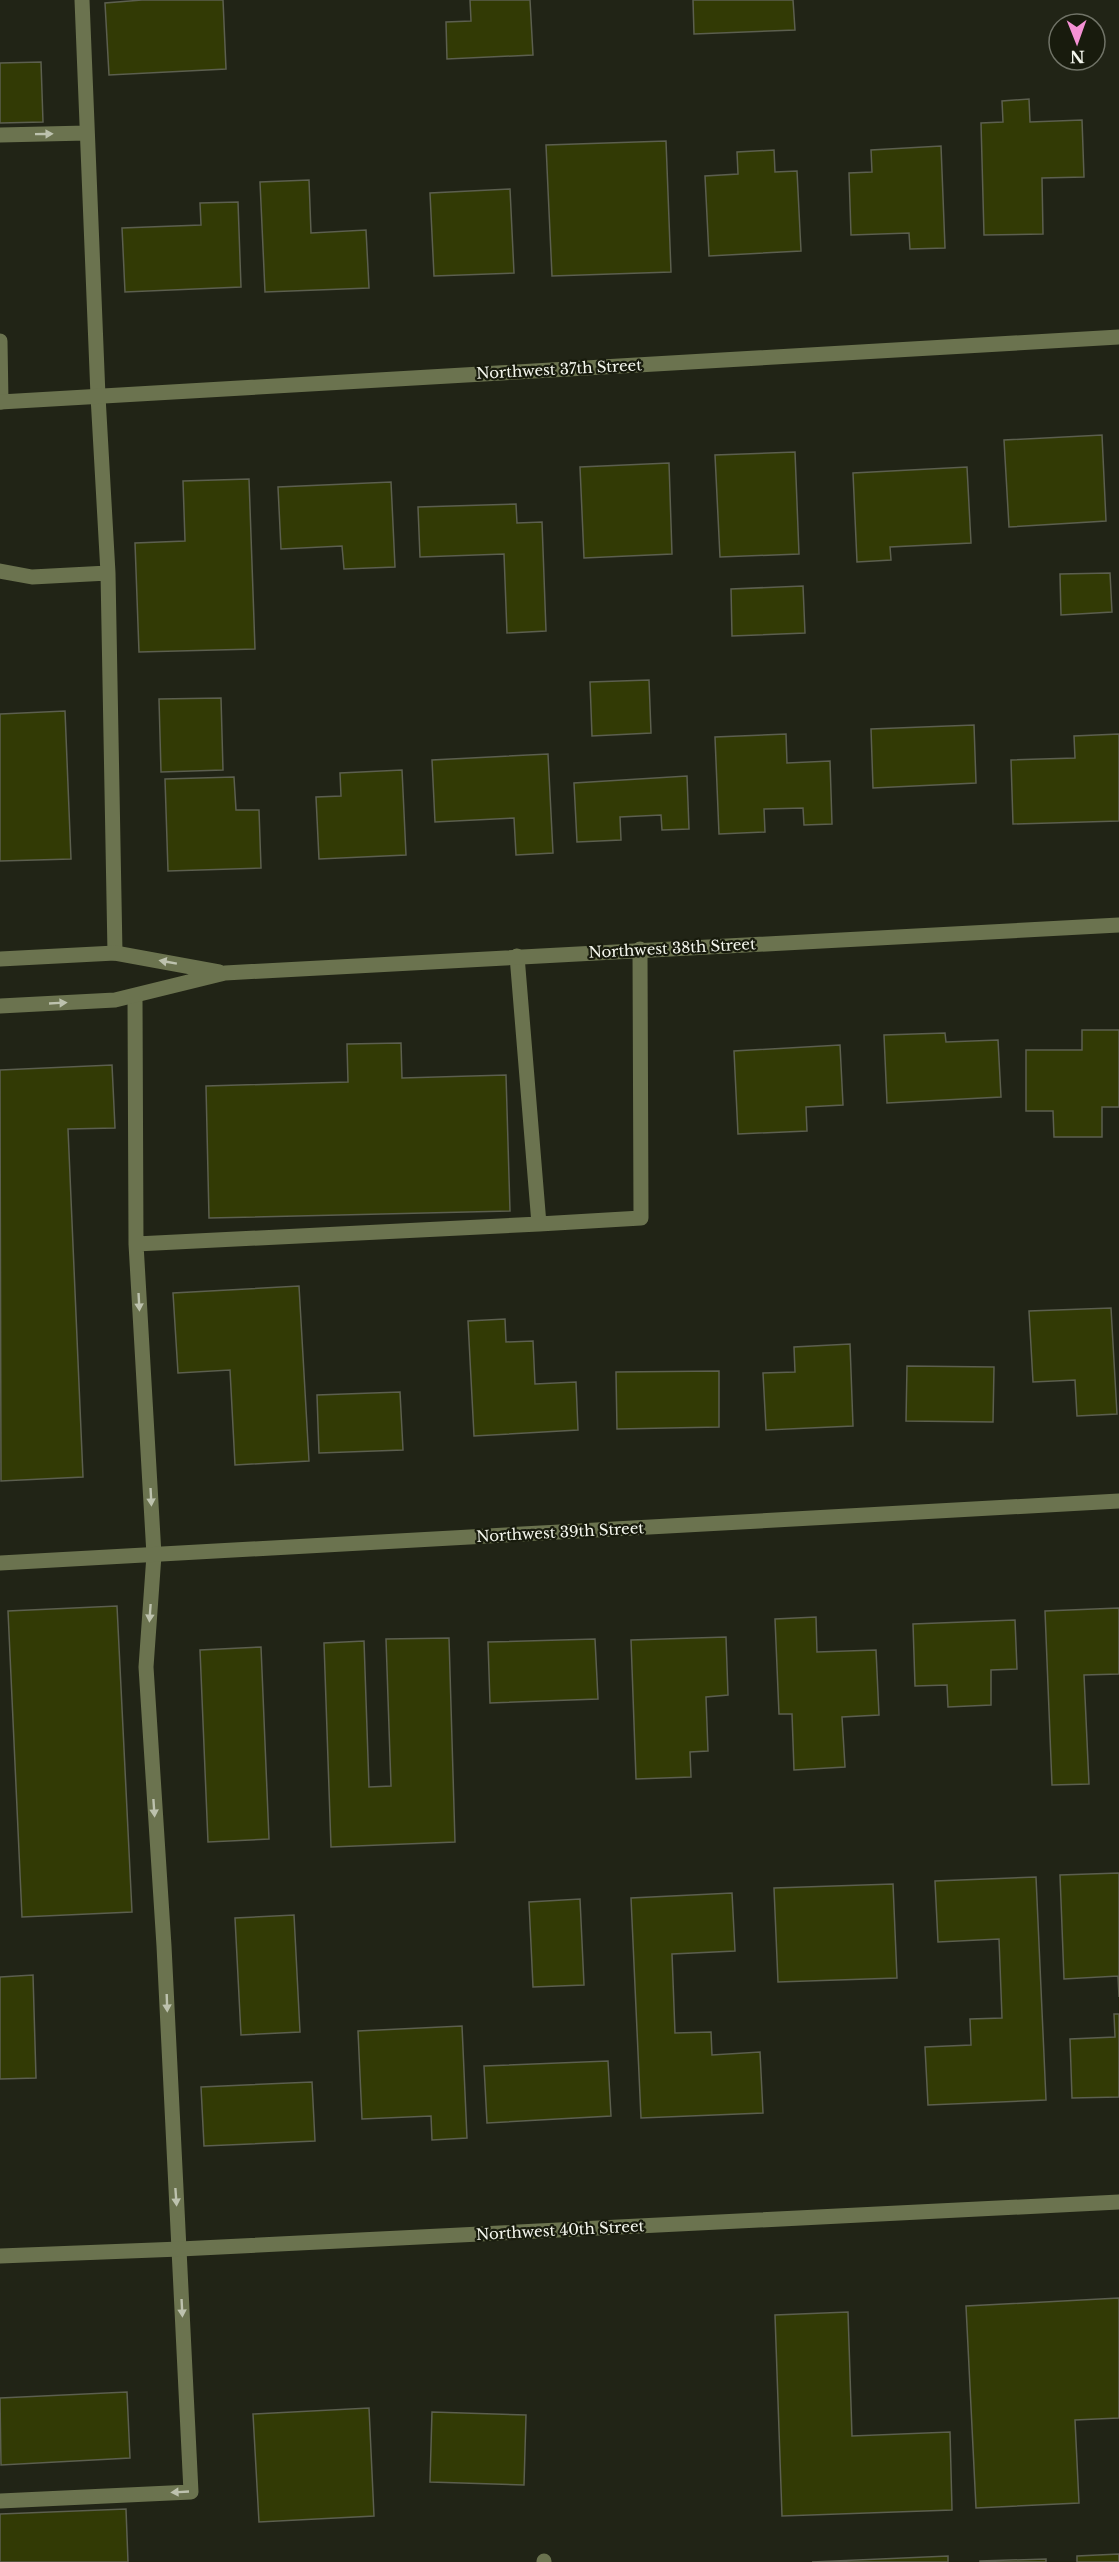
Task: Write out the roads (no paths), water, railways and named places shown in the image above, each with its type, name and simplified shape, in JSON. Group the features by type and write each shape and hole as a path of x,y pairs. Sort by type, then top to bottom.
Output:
{"street":[{"path":"82,0 98,396 108,573 116,953"},
{"path":"0,135 87,133"},
{"name":"Northwest 37th Street","path":"1,402 1119,337"},
{"path":"0,341 1,402"},
{"path":"0,571 32,578 108,573"},
{"name":"Northwest 38th Street","path":"0,1006 115,1000 225,973 1119,925"},
{"path":"136,1244 641,1218 640,949"},
{"name":"Northwest 38th Street","path":"0,959 116,953 225,973"},
{"path":"517,956 539,1224"},
{"path":"0,2501 191,2492 164,1946 146,1666 154,1555 136,1244 135,996"},
{"name":"Northwest 39th Street","path":"0,1563 1119,1502"},
{"name":"Northwest 40th Street","path":"0,2256 1119,2202"}]}
